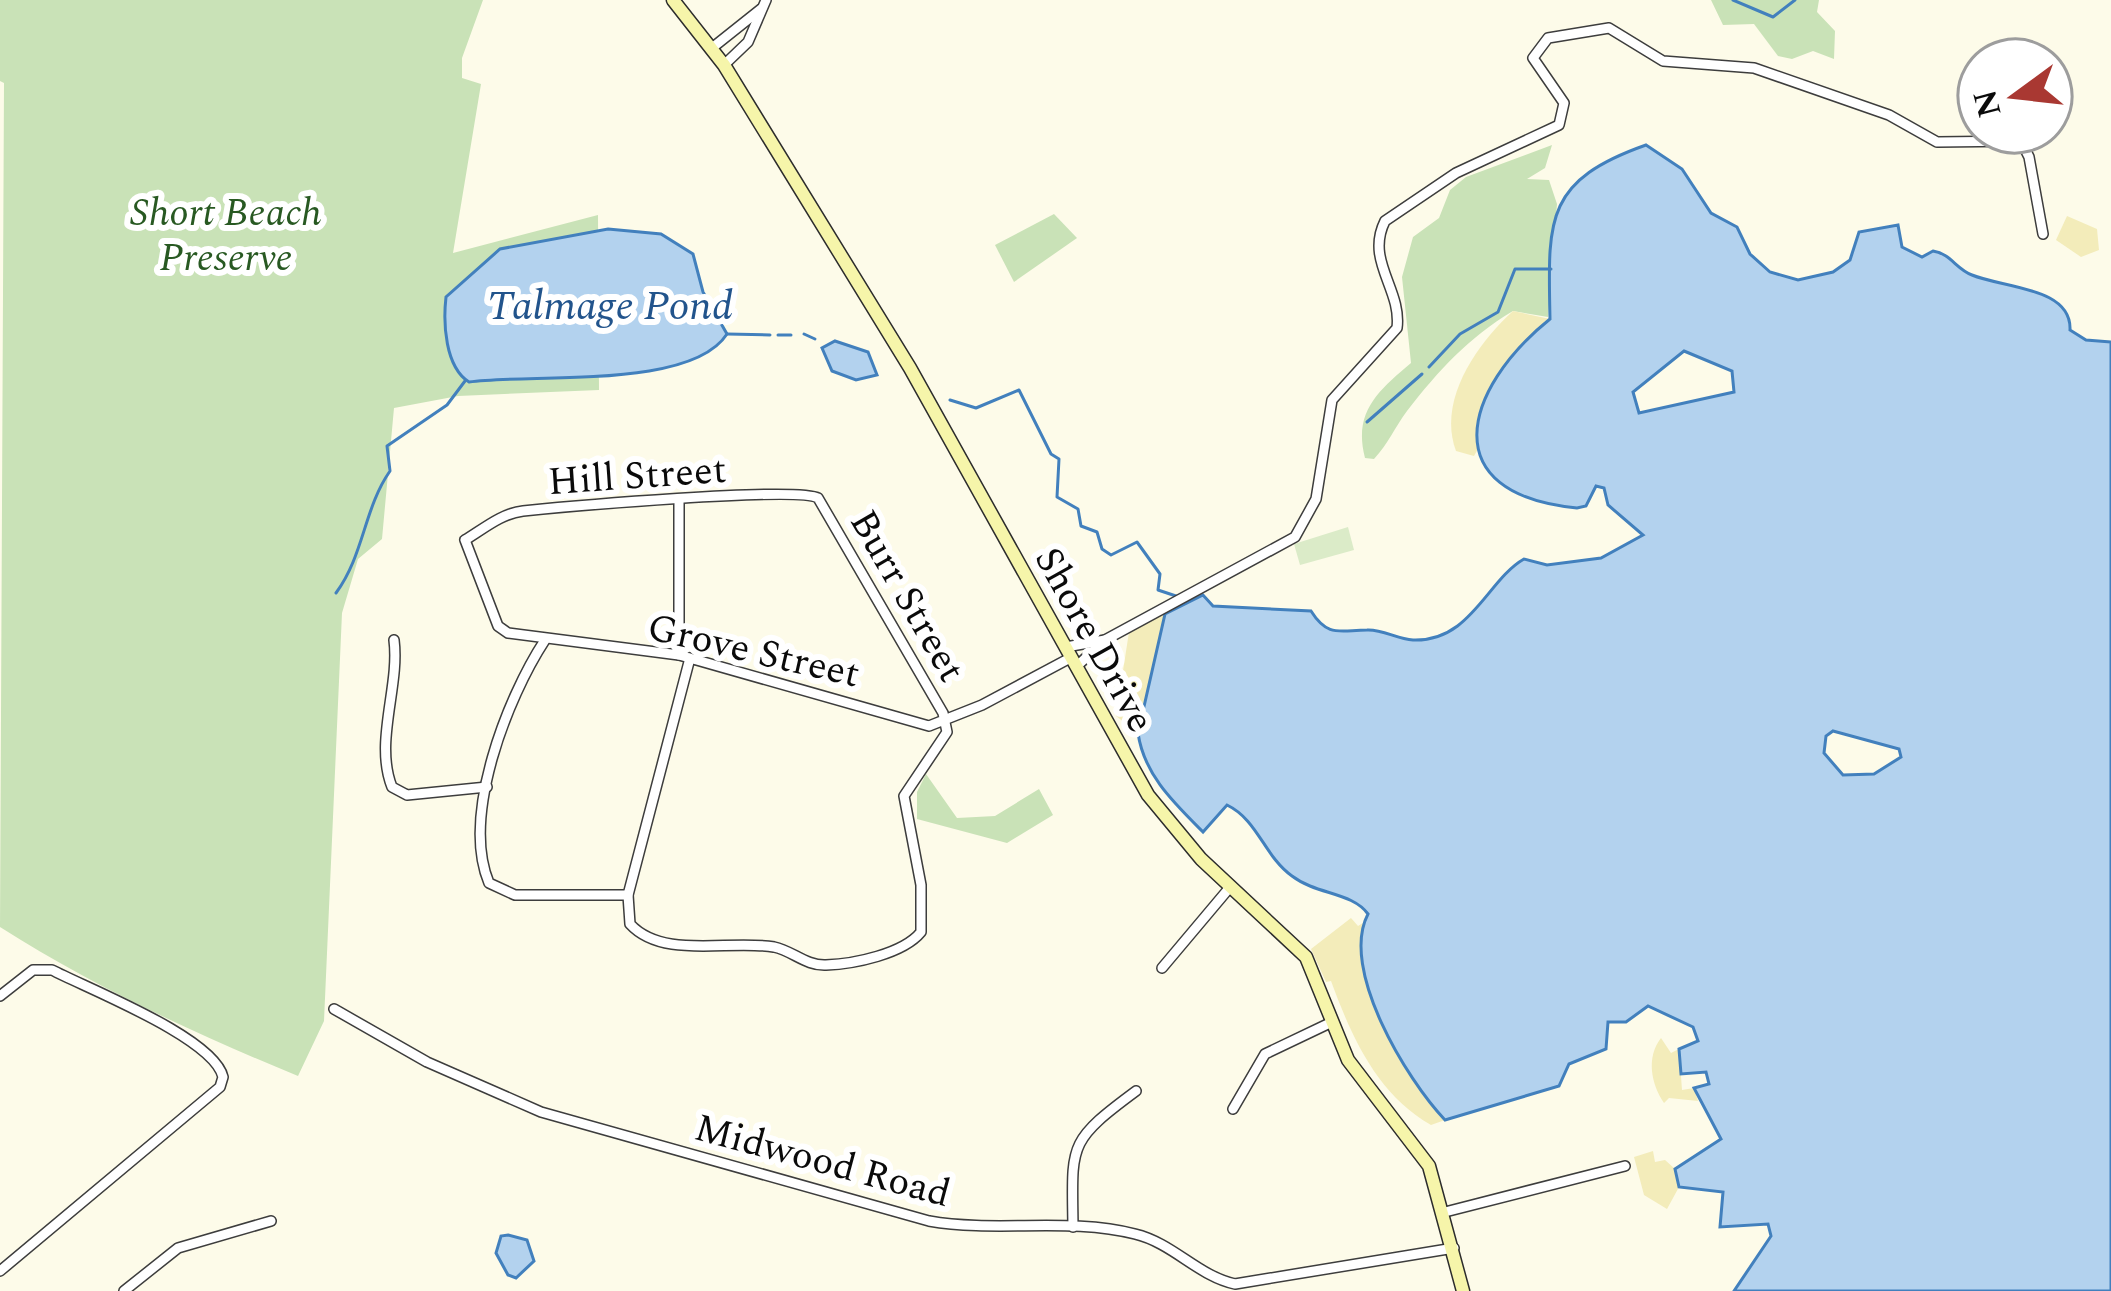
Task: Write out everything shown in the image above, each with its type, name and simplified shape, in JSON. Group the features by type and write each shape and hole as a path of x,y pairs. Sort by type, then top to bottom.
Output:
{"main road":[{"name":"Shore Drive","path":"673,0 724,65 910,368 1158,809 1231,886 1304,952 1356,1074 1422,1152 1445,1212 1463,1291"}],"street":[{"path":"712,48 763,4"},
{"path":"724,65 748,42 763,4"},
{"path":"679,502 685,656 628,895 629,924 650,940 770,946 811,965 831,965 912,944 921,932 923,914 904,796 944,741 946,722 1295,537 1316,499 1332,400 1397,328 1396,305 1377,247 1385,220 1456,173 1558,125 1564,103 1533,58 1548,38 1609,28 1663,61 1754,68 1889,115 1936,142 2021,141 2029,157 2043,234"},
{"name":"Hill Street","path":"465,540 526,510 599,500 679,502 798,493 818,498"},
{"name":"Burr Street","path":"818,498 946,722"},
{"name":"Grove Street","path":"465,540 498,626 545,640 685,656 914,723 946,722"},
{"path":"394,640 397,665 388,747 392,787 407,795 487,787"},
{"path":"545,640 517,687 487,787 477,832 489,883 515,896 628,895"},
{"path":"1072,657 1105,640"},
{"path":"1162,968 1231,886"},
{"path":"0,996 32,970 52,970 191,1039 213,1054 223,1077 220,1087 0,1271"},
{"name":"Midwood Road","path":"334,1009 488,1092 604,1131 929,1221 1139,1235 1220,1280 1235,1283 1454,1248"},
{"path":"1233,1109 1265,1054 1332,1022"},
{"path":"1073,1227 1072,1153 1089,1126 1136,1091"},
{"path":"1445,1212 1624,1166"},
{"path":"124,1291 178,1248 271,1221"}],"green space":[{"name":"Short Beach Preserve","path":"0,0 483,0 462,58 462,78 481,84 453,253 598,215 599,390 458,396 394,408 382,539 358,559 342,613 324,1021 298,1076 146,1008 0,927 4,83 0,81"},
{"path":"1711,0 1819,0 1817,12 1835,31 1834,59 1813,51 1792,59 1778,56 1754,24 1723,25"},
{"path":"1552,145 1545,168 1527,179 1549,180 1557,204 1548,317 1513,311 1482,332 1431,382 1374,459 1365,458 1362,428 1371,404 1411,363 1402,277 1413,237 1439,218 1450,190 1466,177"},
{"path":"1054,214 1077,238 1014,282 995,245"},
{"path":"1348,527 1354,550 1300,565 1294,544"},
{"path":"926,774 957,818 995,816 1039,789 1053,815 1007,843 917,819 917,792"}],"sand":[{"path":"2067,216 2097,229 2099,250 2081,257 2056,240"},
{"path":"1513,311 1550,319 1474,456 1456,451 1452,412 1456,393 1474,356"},
{"path":"1165,614 1138,733 1116,716 1129,632"},
{"path":"1351,918 1358,926 1363,923 1369,978 1385,1029 1411,1077 1445,1120 1431,1125 1381,1081 1331,981 1326,982 1311,949"},
{"path":"1661,1038 1671,1053 1679,1049 1682,1090 1694,1088 1698,1101 1669,1098 1664,1103 1653,1079 1652,1062"},
{"path":"1653,1151 1655,1162 1665,1160 1675,1169 1679,1187 1667,1209 1644,1195 1634,1157"}],"water":[{"path":"1646,145 1682,169 1711,213 1737,227 1750,254 1770,272 1798,280 1833,272 1850,260 1859,232 1898,225 1902,247 1922,257 1939,253 1972,275 2048,297 2068,316 2070,330 2086,340 2111,342 2111,1291 1734,1291 1771,1236 1768,1224 1720,1227 1723,1192 1679,1187 1675,1169 1721,1139 1694,1088 1709,1084 1706,1072 1681,1074 1679,1049 1698,1041 1693,1027 1648,1006 1626,1022 1608,1022 1606,1049 1569,1064 1559,1086 1445,1120 1413,1079 1381,1023 1362,964 1361,937 1368,914 1353,901 1292,876 1246,820 1227,805 1203,832 1162,787 1147,762 1138,733 1165,614 1203,595 1213,606 1311,611 1335,631 1373,630 1413,640 1433,638 1464,621 1524,559 1547,565 1601,558 1643,535 1608,505 1604,488 1596,486 1586,506 1577,508 1531,499 1500,482 1482,461 1477,434 1482,406 1497,376 1550,319 1550,255 1559,208 1588,173","holes":["1684,351 1732,371 1734,392 1639,413 1633,392","1833,731 1899,749 1901,757 1874,774 1843,775 1824,753 1826,736"]},
{"name":"Talmage Pond","path":"608,229 661,234 693,254 703,292 727,334 708,352 646,371 469,382 461,375 447,344 446,297 500,249"},
{"path":"835,341 868,352 877,375 856,380 832,371 822,348"},
{"path":"501,1236 527,1240 534,1261 516,1278 508,1275 496,1253"}],"waterway":[{"path":"1733,0 1773,17 1795,0"},
{"path":"1429,367 1460,334 1498,312 1515,269 1551,269"},
{"path":"727,334 770,335"},
{"path":"804,334 815,339"},
{"path":"778,335 791,335"},
{"path":"1367,422 1422,374"},
{"path":"336,593 390,471 387,446 447,405 465,381"},
{"path":"950,400 976,408 1019,390 1051,454 1059,459 1057,497 1078,509 1081,526 1097,532 1102,549 1111,555 1137,542 1160,574 1158,590 1176,596"}]}
